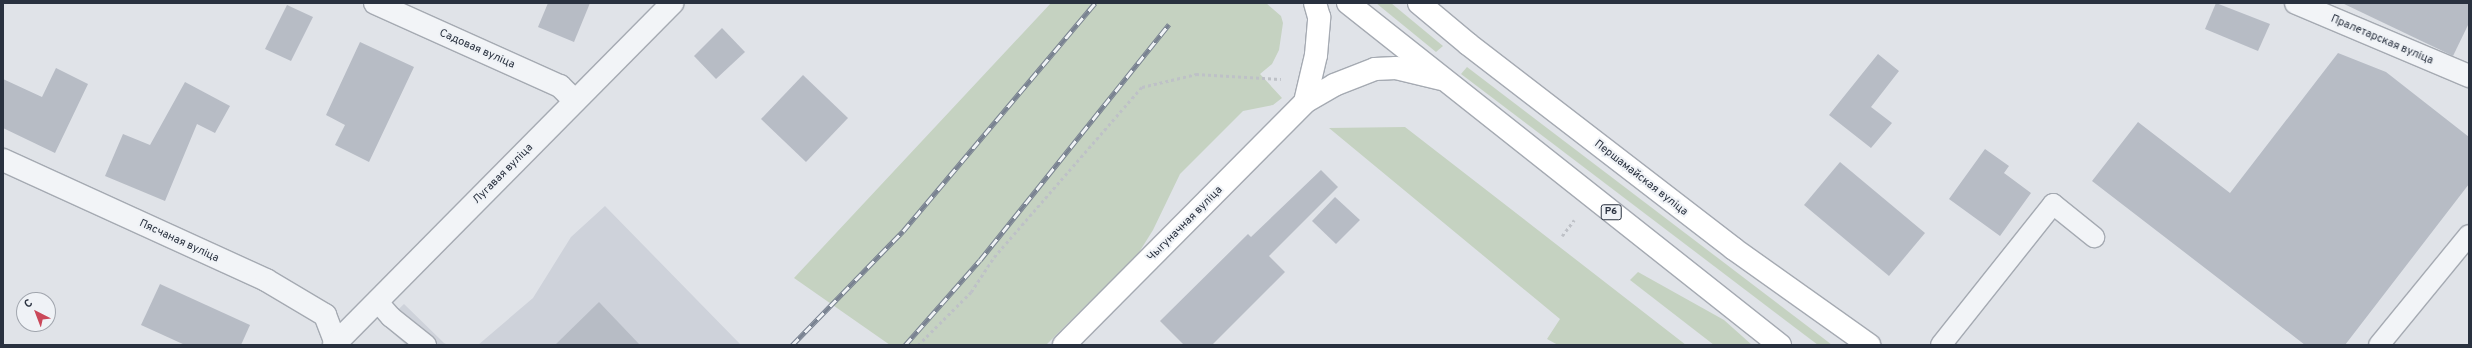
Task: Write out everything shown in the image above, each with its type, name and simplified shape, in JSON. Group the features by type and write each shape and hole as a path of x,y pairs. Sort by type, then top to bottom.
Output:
{"main road":[{"path":"1305,102 1316,56 1319,17 1315,3"},
{"name":"Р6","path":"1348,3 1441,79 1780,345"},
{"name":"Першамайская вуліца","path":"1419,3 1474,49 1734,249 1869,345"},
{"name":"Чыгуначная вуліца","path":"1064,345 1305,102 1334,85 1375,68 1396,68 1441,79"}],"street":[{"name":"Садовая вуліца","path":"375,3 560,86 575,101"},
{"name":"Лугавая вуліца","path":"335,344 672,3"},
{"name":"Пралетарская вуліца","path":"2296,3 2469,76"},
{"name":"Пясчаная вуліца","path":"3,160 266,280 325,315 335,344"}],"lane":[{"path":"1941,345 2053,204 2094,237"},
{"path":"2379,345 2469,235"},
{"path":"377,301 391,317 426,345"}],"path":[{"path":"918,345 971,292 994,257 1142,87 1196,74 1281,79"}],"shaded area":[{"path":"605,206 741,345 478,345 533,298 571,237"},
{"path":"404,304 444,343 448,345 406,345 383,324"}],"green space":[{"path":"1051,3 1266,3 1281,16 1283,23 1279,50 1272,64 1260,74 1282,98 1273,105 1243,111 1180,174 1153,230 1138,254 1046,345 890,345 794,278"},
{"path":"1376,3 1391,3 1443,46 1436,52"},
{"path":"1467,67 1832,345 1818,345 1461,74"},
{"path":"1405,127 1686,345 1558,345 1547,339 1560,319 1329,128"},
{"path":"1638,272 1724,320 1752,345 1714,345 1630,280"}],"building":[{"path":"548,3 590,3 574,42 538,27"},
{"path":"2216,3 2270,24 2258,51 2205,29"},
{"path":"2342,3 2469,3 2469,23 2453,56"},
{"path":"287,5 313,17 291,61 265,49"},
{"path":"722,28 745,52 716,79 694,56"},
{"path":"360,42 414,67 369,162 335,145 345,125 326,115"},
{"path":"2338,53 2386,72 2469,137 2469,184 2345,345 2305,345 2092,181 2138,122 2230,193"},
{"path":"1878,54 1899,71 1871,107 1892,123 1871,148 1829,115"},
{"path":"56,68 88,84 55,153 3,128 3,79 42,97"},
{"path":"803,75 848,118 806,162 761,119"},
{"path":"185,82 230,106 215,133 197,124 165,201 105,176 123,134 150,145"},
{"path":"1985,149 2009,166 2004,173 2031,193 2000,236 1949,199"},
{"path":"1840,162 1925,233 1889,276 1804,205"},
{"path":"1321,170 1338,187 1269,256 1285,272 1212,345 1184,345 1160,321 1248,234 1251,237"},
{"path":"1335,197 1360,220 1336,244 1312,221"},
{"path":"160,284 250,325 241,345 185,345 141,325"},
{"path":"599,302 640,345 555,345"}],"railway":[{"path":"792,345 903,231 1095,3"},
{"path":"905,345 980,260 1169,24"}]}
